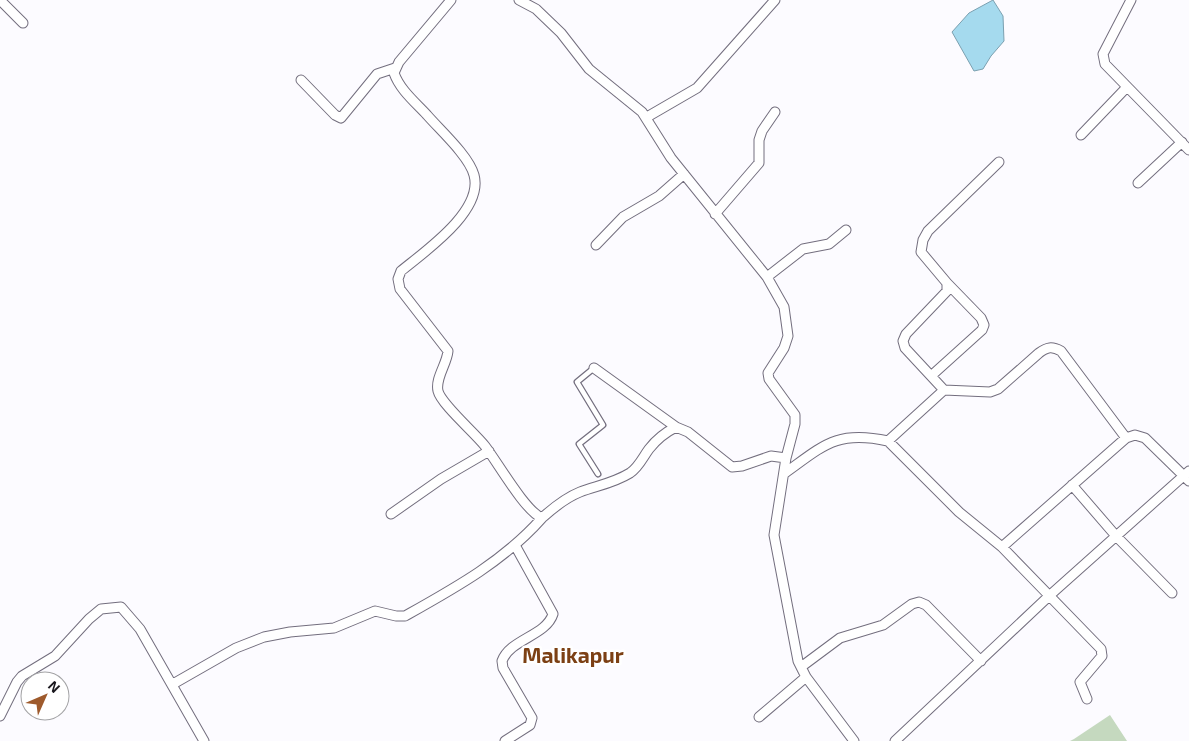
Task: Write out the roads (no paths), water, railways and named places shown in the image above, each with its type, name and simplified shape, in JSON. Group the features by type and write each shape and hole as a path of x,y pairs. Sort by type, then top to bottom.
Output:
{"street":[{"path":"0,0 23,23"},
{"path":"301,80 335,115 341,118 377,74 395,68 451,0"},
{"path":"519,0 536,9 562,33 589,69 647,118 671,158 767,277 784,306 788,336 784,348 768,373 769,379 795,415 795,424 786,458 775,524 775,548 801,667 806,677 854,741"},
{"path":"647,118 697,88 775,0"},
{"path":"1132,0 1103,54 1105,64 1189,150"},
{"path":"395,68 397,81 457,149 474,174 474,191 456,224 401,271 398,279 400,289 448,351 446,363 438,384 440,395 489,451 528,507 542,518"},
{"path":"1081,135 1126,87"},
{"path":"715,214 759,163 759,140 762,131 776,112"},
{"path":"1138,183 1182,142"},
{"path":"931,376 982,330 984,325 981,318 947,283 921,252 923,240 928,231 999,162"},
{"path":"596,245 623,217 668,190 684,174"},
{"path":"767,277 803,249 829,244 846,230"},
{"path":"947,283 947,291 906,334 903,341 905,348 944,390 990,392 998,389 1038,353 1046,348 1054,347 1061,351 1126,438"},
{"path":"594,368 676,427 688,432 732,467 742,466 771,456 786,458"},
{"path":"888,441 944,390"},
{"path":"173,684 236,648 264,637 290,632 334,628 375,611 396,616 406,616 501,558 516,546 542,518 565,499 629,474 639,465 650,448 667,432 676,427"},
{"path":"895,741 1049,596 1187,476 1145,438 1135,435 1126,438 1002,547"},
{"path":"785,473 829,442 843,438 875,438 888,441 959,512 1002,547 1101,649 1102,656 1099,663 1080,682 1087,699"},
{"path":"391,514 441,479 489,451"},
{"path":"1072,485 1116,536 1172,593"},
{"path":"505,741 530,725 532,718 503,668 502,661 510,650 548,622 553,614 516,546"},
{"path":"801,667 840,638 883,625 912,604 919,602 926,605 981,661"},
{"path":"0,716 22,676 55,656 101,609 121,608 128,613 173,684 204,741"},
{"path":"759,717 806,677"}],"lane":[{"path":"594,368 576,382 603,425 579,444 598,474"}],"water":[{"path":"993,0 1003,16 1004,41 983,69 974,71 952,32 969,13"}],"district":[{"name":"Malikapur","path":"573,654"}]}
